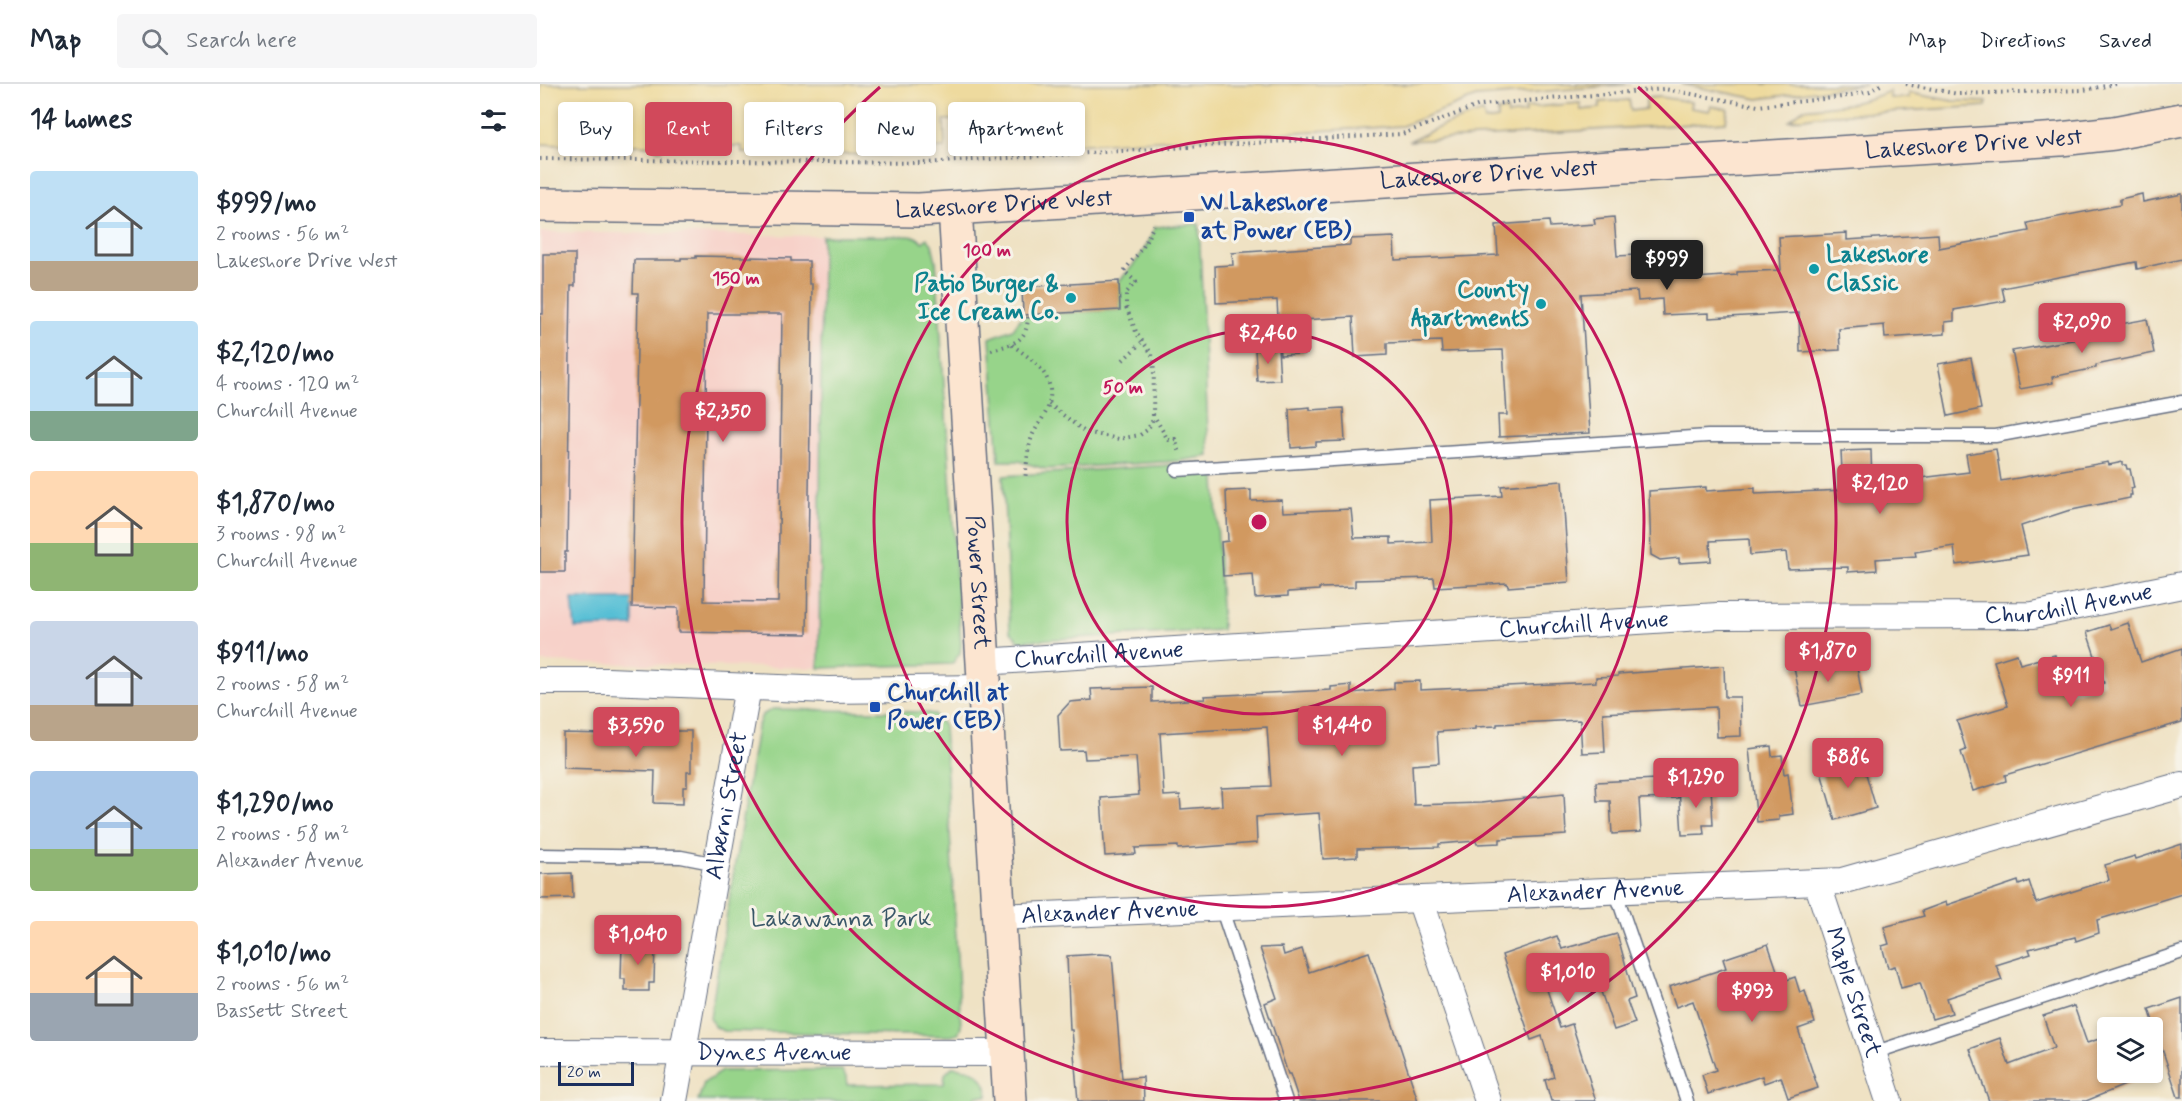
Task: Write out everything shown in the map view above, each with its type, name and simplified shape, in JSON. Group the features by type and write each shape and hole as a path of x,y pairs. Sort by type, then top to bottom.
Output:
{"street":[{"name":"Lakeshore Drive West","path":"540,205 919,210 2026,142 2114,133 2182,120"},
{"name":"Power Street","path":"955,208 1010,1101"},
{"name":"Churchill Avenue","path":"540,681 828,690 984,675 1718,616 2033,615 2182,585"},
{"name":"Alberni Street","path":"674,1101 748,687"},
{"name":"Alexander Avenue","path":"998,917 1842,881 2182,785"},
{"name":"Maple Street","path":"1817,882 1889,1101"},
{"path":"1420,898 1488,1101"},
{"name":"Dynes Avenue","path":"540,1052 1007,1053"}],"lane":[{"path":"1177,470 1708,436 1995,436 2182,402"},
{"path":"540,855 681,857 717,864"},
{"path":"1615,890 1686,1101"},
{"path":"1221,907 1286,1101"},
{"path":"1873,1053 2182,952"}],"path":[{"path":"540,159 905,164 945,162 1402,134 1480,105 1664,89 1758,106 1842,97 1870,91 1882,84"},
{"path":"1906,84 1958,94 2084,90 2116,84"},
{"path":"1049,404 1085,432 1119,439 1140,435 1152,422 1154,370 1152,354 1142,343 1126,307 1126,293 1136,282 1124,271 1143,247 1155,222"},
{"path":"964,356 1012,345 1023,337 1028,327 1028,314"},
{"path":"1123,360 1142,343"},
{"path":"1012,345 1043,370 1050,391 1049,404 1030,441 1025,480"},
{"path":"1153,414 1168,440 1176,439 1182,456"}],"shaded area":[{"path":"540,232 822,236 819,668 540,662"}],"green space":[{"path":"1199,224 1209,456 1178,461 1045,469 1019,461 999,461 990,338 1013,329 1023,315 1120,310 1119,281 1140,256 1155,227"},
{"path":"822,236 907,236 916,237 923,242 927,238 932,244 936,261 961,645 960,653 952,664 819,668"},
{"path":"1202,463 1215,477 1222,630 1019,641 1010,631 1003,476"},
{"name":"Lakawanna Park","path":"773,709 920,712 934,714 944,726 961,1027 958,1034 951,1036 723,1031 714,1026 710,1018 757,728 762,715"},
{"path":"952,1067 977,1073 984,1082 988,1096 976,1096 976,1101 698,1101 704,1083 722,1071 842,1070 847,1085 944,1084 945,1074"}],"sand":[{"path":"540,84 1631,84 1476,97 1402,126 1085,144 1085,102 948,102 948,120 944,120 945,148 936,148 936,102 856,102 856,155 844,154 844,102 744,102 744,153 742,153 742,146 732,146 732,102 645,102 645,146 633,146 633,102 558,102 558,145 541,144 540,146"},
{"path":"1681,84 1866,84 1758,99"},
{"path":"1890,91 1890,98 1909,98 1909,93 1953,101 1987,102 1986,106 1817,116 1790,120 1803,109 1848,104"},
{"path":"1661,97 1691,102 1690,108 1709,111 1711,106 1728,109 1726,122 1409,141 1444,125 1483,112 1485,121 1498,119 1498,111 1507,110 1508,115 1526,113 1525,108 1580,103 1581,110 1600,108 1600,102 1629,100 1631,111 1646,109 1646,98"}],"water":[{"path":"572,599 633,599 633,626 575,628"}],"building":[{"path":"2142,194 2143,202 2182,194 2182,259 2137,269 2136,262 2002,288 2005,301 1954,310 1954,321 1945,322 1945,334 1885,338 1884,325 1839,329 1840,350 1800,352 1799,313 1709,318 1709,313 1663,315 1662,299 1638,301 1637,291 1581,294 1590,433 1499,437 1498,415 1507,415 1503,350 1442,352 1441,341 1387,343 1387,355 1355,357 1353,317 1302,320 1304,354 1280,355 1277,300 1216,303 1215,266 1233,265 1232,253 1350,245 1350,239 1394,237 1395,260 1498,255 1496,225 1549,221 1550,227 1595,224 1594,219 1614,217 1617,256 1693,252 1695,278 1737,275 1737,272 1781,270 1779,237 1847,233 1847,240 1938,234 1939,248 2029,231 2027,223 2120,205 2120,199"},
{"path":"543,254 575,254 575,286 571,286 565,572 540,572 540,314 543,314"},
{"path":"696,256 791,258 791,261 809,261 809,284 812,284 807,634 678,632 678,608 632,607 638,293 633,293 634,260 696,258","holes":["707,314 782,314 778,602 704,601"]},
{"name":"Patio Burger & Ice Cream Co.","path":"1119,281 1120,310 1023,315 1022,287"},
{"path":"2147,319 2154,353 2096,365 2096,368 2052,377 2053,383 2020,389 2012,351 2105,334 2104,327"},
{"path":"1278,348 1280,380 1257,381 1255,350"},
{"path":"1971,358 1981,409 1948,416 1938,364"},
{"path":"1310,407 1310,410 1343,408 1345,441 1316,442 1316,446 1291,448 1289,409"},
{"path":"1996,449 2001,481 2108,462 2109,465 2123,462 2127,469 2130,469 2134,488 2131,489 2132,495 2130,498 2067,511 2021,526 2028,555 1956,565 1954,546 1915,552 1916,556 1876,559 1877,570 1848,572 1848,567 1788,569 1786,552 1750,555 1749,539 1710,541 1711,561 1679,563 1679,558 1660,560 1651,555 1649,491 1706,487 1706,491 1755,488 1755,494 1843,490 1841,451 1871,450 1872,484 1969,472 1966,454"},
{"path":"1562,481 1569,582 1508,587 1507,583 1435,587 1434,578 1355,580 1355,587 1319,588 1319,590 1288,592 1288,596 1255,598 1253,574 1223,576 1221,542 1228,541 1226,491 1251,490 1251,501 1282,500 1283,512 1351,509 1354,538 1391,537 1391,544 1432,542 1430,500 1502,496 1501,486"},
{"path":"2128,623 2141,662 2182,648 2182,722 2005,775 2006,781 1973,791 1961,752 1966,750 1957,721 2008,706 1994,661 2017,654 2020,664 2055,655 2065,695 2104,683 2087,632 2109,625 2111,629"},
{"path":"1856,662 1862,695 1802,706 1794,668"},
{"path":"1724,666 1725,697 1740,697 1741,736 1717,737 1716,707 1603,713 1605,752 1582,753 1580,720 1497,724 1497,726 1475,727 1475,729 1437,732 1439,763 1412,765 1414,805 1481,803 1564,794 1566,835 1500,839 1500,843 1477,844 1476,841 1439,844 1439,847 1357,849 1357,857 1323,859 1319,813 1256,817 1257,843 1178,849 1178,846 1135,848 1136,854 1105,856 1101,798 1139,795 1136,757 1085,759 1084,750 1060,751 1058,715 1070,702 1092,700 1091,689 1152,687 1152,702 1205,699 1204,696 1331,690 1331,687 1351,685 1351,693 1394,689 1394,682 1420,681 1420,690 1596,682 1596,677 1618,676 1618,674","holes":["1267,727 1271,786 1221,788 1222,806 1181,809 1180,795 1164,796 1160,733"]},
{"path":"656,731 691,731 691,772 687,772 687,787 683,787 683,804 654,803 655,771 563,768 563,733 656,735"},
{"path":"1771,746 1772,756 1782,755 1784,774 1788,773 1793,814 1779,816 1779,820 1757,822 1749,749"},
{"path":"1859,758 1862,768 1864,767 1876,808 1835,820 1820,769"},
{"path":"1677,778 1678,798 1639,799 1641,832 1612,834 1610,801 1597,801 1596,782"},
{"path":"1711,786 1713,825 1703,825 1704,834 1682,835 1679,788"},
{"path":"2182,844 2182,894 2097,920 2099,933 2076,941 2075,937 2029,949 2031,954 1996,965 2002,980 1947,998 1952,1013 1932,1019 1920,983 1901,988 1895,966 1888,968 1882,946 1889,944 1884,927 1924,916 1922,911 1946,902 1947,905 2018,881 2019,885 2029,881 2036,903 2109,880 2105,865 2135,856 2136,859"},
{"path":"572,873 573,898 540,899 540,874"},
{"path":"1617,934 1635,998 1627,1001 1635,1023 1614,1030 1592,965 1544,981 1560,1028 1572,1024 1596,1101 1551,1101 1545,1080 1554,1077 1542,1036 1531,1040 1502,955 1557,936 1562,949"},
{"path":"622,943 655,944 654,983 649,983 649,991 625,991 625,979 621,979"},
{"path":"1768,944 1781,982 1795,977 1800,993 1805,991 1815,1023 1798,1029 1818,1088 1788,1098 1781,1077 1764,1083 1762,1076 1708,1094 1702,1075 1716,1070 1693,1001 1676,1007 1669,987 1726,968 1723,959"},
{"path":"1282,947 1284,955 1302,949 1309,972 1369,952 1418,1101 1299,1101 1265,1003 1277,998 1260,948"},
{"path":"1112,955 1122,1079 1143,1077 1144,1101 1078,1101 1072,1030 1070,1030 1067,956"},
{"path":"2182,998 2182,1097 2178,1097 2163,1051 2163,1017 2152,1017 2149,1009"},
{"path":"2074,1006 2087,1043 2097,1040 2097,1083 2130,1083 2086,1101 1989,1101 1970,1049 2000,1038 2009,1065 2054,1048 2043,1016"}],"place":[{"name":"W Lakeshore at Power (EB)","path":"1189,217"},
{"name":"Lakeshore Classic","path":"1814,269"},
{"name":"Patio Burger & Ice Cream Co.","path":"1071,298"},
{"name":"County Apartments","path":"1541,304"},
{"name":"Churchill at Power (EB)","path":"875,707"}]}
